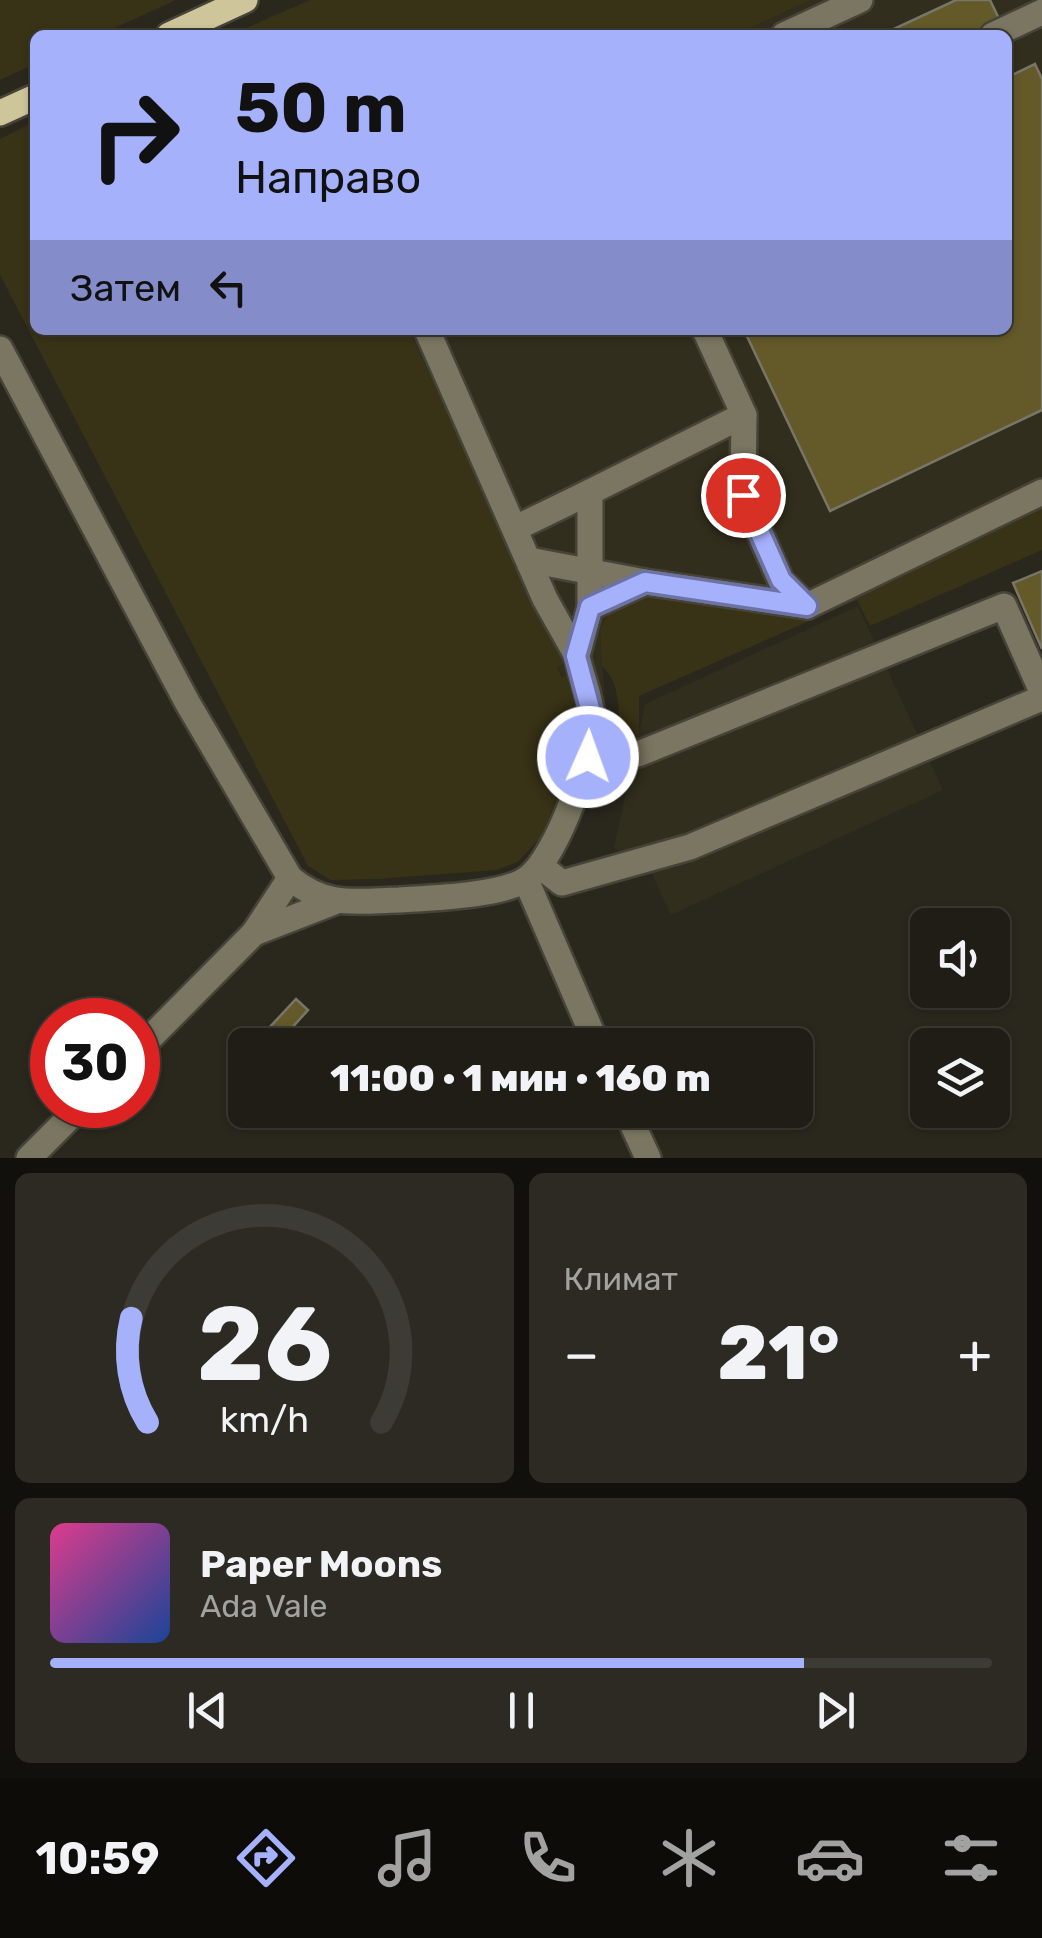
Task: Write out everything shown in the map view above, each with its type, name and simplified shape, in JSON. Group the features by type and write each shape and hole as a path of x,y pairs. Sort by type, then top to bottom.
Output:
{"main road":[{"path":"180,30 244,0"},
{"path":"0,113 30,99"}],"street":[{"path":"795,30 860,0"},
{"path":"1004,30 1042,12"},
{"path":"254,934 334,902 414,899 496,889 533,873 559,831 588,757 592,716 576,656 545,599 429,335"},
{"path":"707,335 744,415 743,495 781,580 807,606"},
{"path":"0,350 187,702 290,878 307,892 334,902"},
{"path":"516,528 744,415"},
{"path":"576,656 590,607 590,492"},
{"path":"529,560 590,574 807,606 1042,492"},
{"path":"590,607 645,582"},
{"path":"533,873 562,883 690,847 1042,695 1004,606 638,754 588,757"},
{"path":"533,873 591,1028"},
{"path":"160,1028 254,934 290,878"},
{"path":"29,1158 59,1128"},
{"path":"634,1128 648,1158"}],"shaded area":[{"path":"0,0 176,0 110,30 30,30 30,66 0,80"},
{"path":"310,0 811,0 746,30 241,30"},
{"path":"811,0 1042,0 1042,501 804,617 600,630 605,703 580,699 557,668 565,661 411,335 1012,335 1012,30 746,30"},
{"path":"30,124 30,333 0,275 0,139"},
{"path":"31,335 411,335 565,662 557,668 562,677 569,675 578,685 580,699 569,768 541,837 518,862 497,870 331,880 308,866"},
{"path":"1042,501 1042,550 870,626 857,600 639,696 639,739 618,740 618,701 613,682 602,666 600,630 610,611 650,588 804,616"},
{"path":"858,606 943,790 671,915 648,866 614,848 645,704"}],"building":[{"path":"956,0 990,0 1001,23 986,30 892,30"},
{"path":"1035,64 1042,79 1042,410 830,511 746,335 1012,335 1012,75"},
{"path":"1042,571 1042,649 1013,583"},
{"path":"296,999 308,1010 292,1028 269,1028"}],"route":[{"path":"588,757 592,716 576,656 590,607 645,582 807,606 781,580 743,495"}]}
